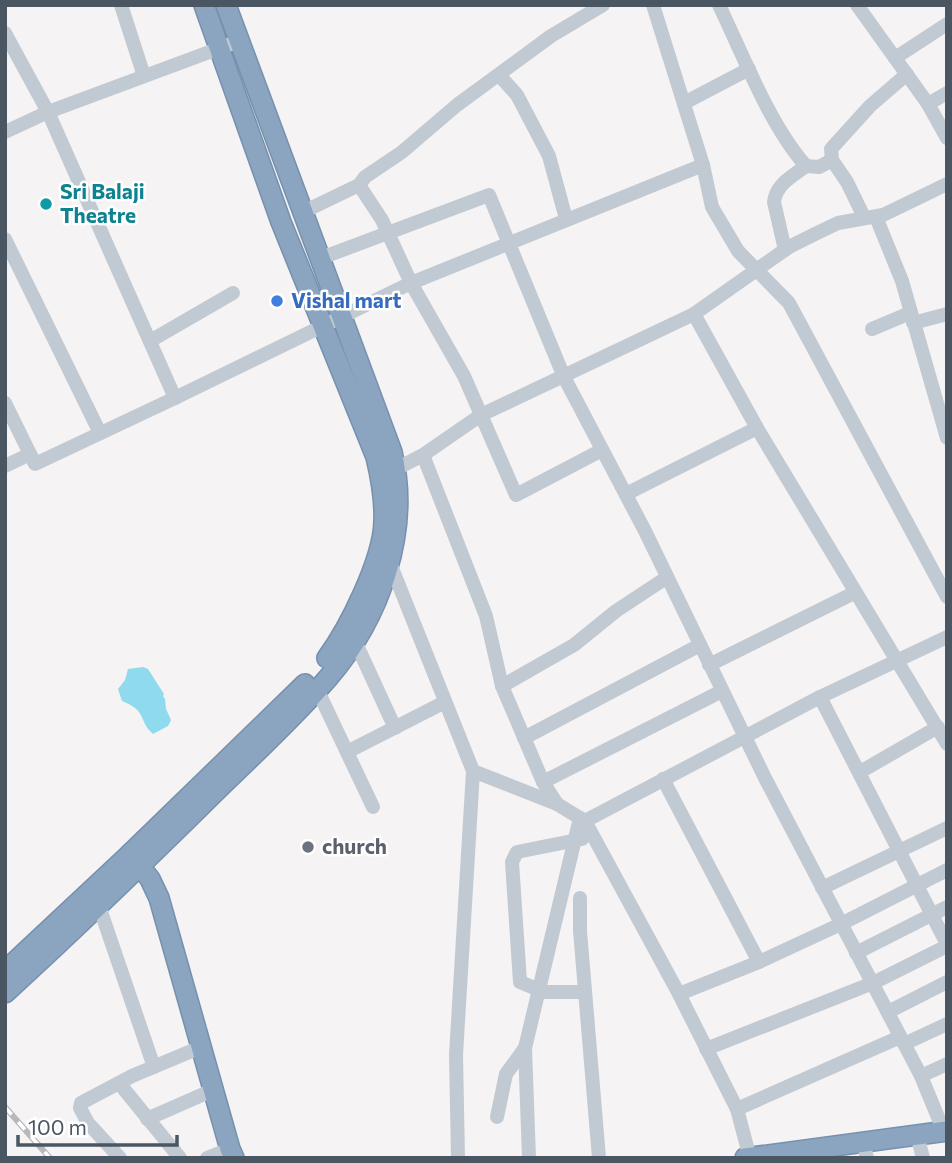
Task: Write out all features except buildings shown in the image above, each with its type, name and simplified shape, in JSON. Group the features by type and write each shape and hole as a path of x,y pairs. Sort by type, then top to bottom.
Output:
{"highway":[{"path":"5,971 136,860 317,690 355,640 371,610 390,563 398,523 388,471 376,457 281,222 204,5"},
{"path":"5,993 99,906 136,860 329,655 359,601 382,543 388,471 393,452 226,5"},
{"path":"136,860 159,898 232,1153"},
{"path":"748,1158 865,1150 917,1135 945,1131"}],"street":[{"path":"121,5 145,76"},
{"path":"303,212 359,185 365,177 402,152 457,105 551,36 603,5"},
{"path":"653,5 703,165 712,207 738,251 789,303 947,597"},
{"path":"719,5 791,148 806,166"},
{"path":"858,6 928,104 947,138"},
{"path":"895,58 947,24"},
{"path":"5,33 48,112 175,398"},
{"path":"5,132 48,112 239,41"},
{"path":"684,103 749,69"},
{"path":"907,74 846,130 831,149 832,160 870,217 902,281 947,438"},
{"path":"499,75 517,95 549,156 566,219"},
{"path":"928,104 947,93"},
{"path":"785,250 774,202 775,195 781,185 806,166 819,167 832,160"},
{"path":"5,403 35,464 411,283 703,165"},
{"path":"388,471 423,455 481,415 694,314 785,250 838,223 905,206 947,184"},
{"path":"359,185 382,220 411,283 464,376 516,495 602,450"},
{"path":"321,258 489,195 564,377 626,494 822,888 921,1076 945,1131"},
{"path":"5,239 100,433"},
{"path":"150,341 233,293"},
{"path":"694,314 854,593 947,744"},
{"path":"872,329 912,318 947,314"},
{"path":"931,387 947,381"},
{"path":"626,494 757,428"},
{"path":"5,466 30,454"},
{"path":"423,455 486,616 502,686 543,782 557,804"},
{"path":"390,563 472,771 456,1055 458,1158"},
{"path":"502,686 574,645 616,611 666,578"},
{"path":"709,665 854,593"},
{"path":"529,1158 525,1048 575,840 583,819 820,697 947,637"},
{"path":"355,640 396,727"},
{"path":"524,738 700,645"},
{"path":"317,690 373,807"},
{"path":"543,782 722,691"},
{"path":"706,1049 873,983 947,945 820,697"},
{"path":"347,752 445,702"},
{"path":"860,772 937,727"},
{"path":"472,771 557,804 583,819 679,995 737,1109 748,1158"},
{"path":"663,779 759,962"},
{"path":"822,888 947,828"},
{"path":"584,992 544,992 520,982 512,862 517,852 593,836"},
{"path":"679,995 841,925 947,870"},
{"path":"580,898 584,992 599,1158"},
{"path":"99,906 154,1067"},
{"path":"856,953 947,907"},
{"path":"888,1012 947,982"},
{"path":"737,1109 947,1024"},
{"path":"120,1158 88,1123 80,1108 81,1103 201,1047"},
{"path":"497,1117 506,1074 525,1048"},
{"path":"921,1076 947,1064"},
{"path":"119,1083 180,1158"},
{"path":"147,1119 213,1090"},
{"path":"917,1135 923,1158"},
{"path":"207,1158 232,1153"}],"water":[{"path":"128,669 148,669 164,694 171,720 168,726 153,734 139,712 122,701 118,689 125,680"}],"railway":[{"path":"5,1107 50,1158"}],"place":[{"name":"Sri Balaji Theatre","path":"46,204"},
{"name":"Vishal mart","path":"277,301"},
{"name":"church","path":"308,847"}]}
